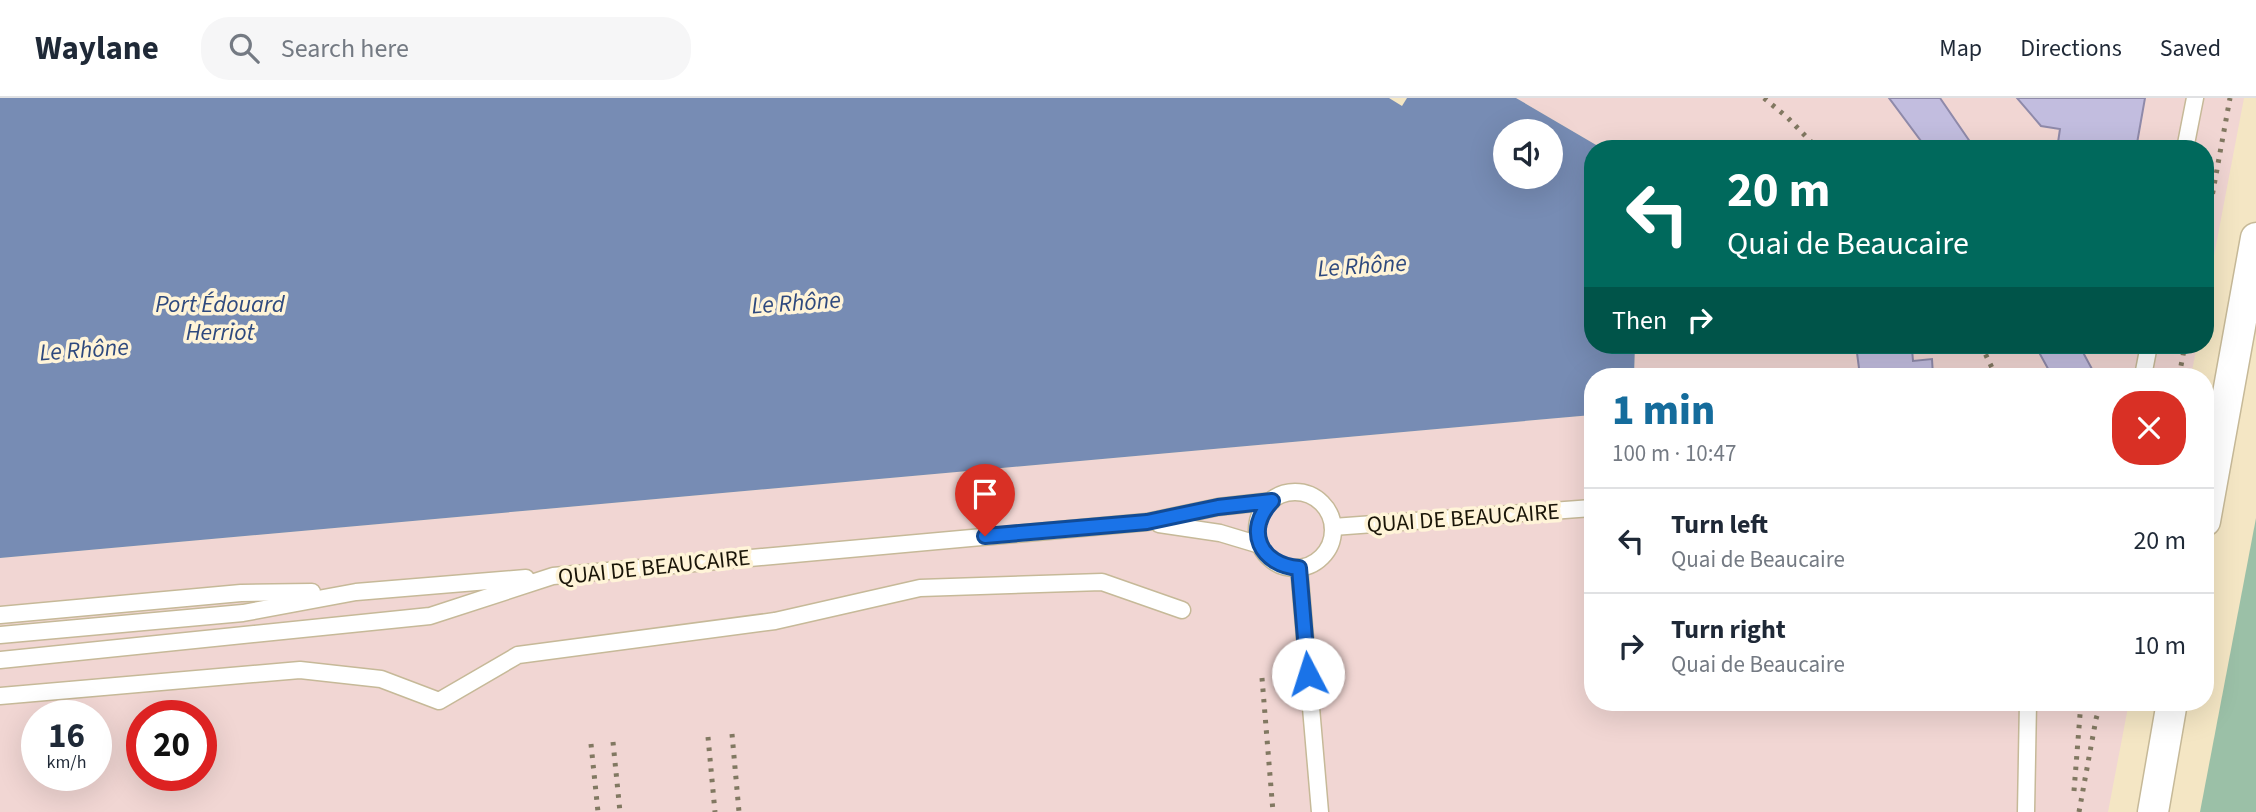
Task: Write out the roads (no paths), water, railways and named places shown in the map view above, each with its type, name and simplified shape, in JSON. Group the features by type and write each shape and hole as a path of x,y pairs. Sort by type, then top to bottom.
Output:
{"street":[{"path":"2214,471 2256,238"},
{"path":"2152,812 2170,711"}],"lane":[{"path":"2188,140 2195,98"},
{"name":"QUAI DE BEAUCAIRE","path":"0,660 430,616 553,576 1147,522 1218,507 1272,501 1293,492 1316,498 1330,516 1333,527 1328,550 1310,565 1299,568 1276,563 1260,545 1220,533 1147,522"},
{"path":"1260,545 1258,521 1272,501"},
{"name":"QUAI DE BEAUCAIRE","path":"1333,527 1584,509"},
{"path":"1299,568 1320,812"},
{"path":"0,615 241,593 356,592 553,576"},
{"path":"0,696 300,670 381,678 439,701 518,656 775,621 920,588 1102,582 1182,610"},
{"path":"0,635 243,613 356,592"},
{"path":"2026,812 2028,711"}],"water":[{"name":"Port Édouard Herriot","path":"0,98 1389,98 1402,106 1407,98 1516,98 1552,119 1493,119 1493,189 1563,189 1563,126 1588,140 1584,140 1584,354 1635,354 1634,368 1584,368 1584,416 0,558"}],"railway":[{"path":"1764,98 1809,140"},
{"path":"2214,186 2230,98"},
{"path":"1985,354 1992,368"},
{"path":"2181,368 2183,354"},
{"path":"1262,678 1273,812"},
{"path":"2074,791 2080,711"},
{"path":"2079,812 2098,711"},
{"path":"732,734 739,812"},
{"path":"708,737 715,812"},
{"path":"613,742 620,812"},
{"path":"591,744 598,812"}],"water label":[{"name":"Le Rhône","path":"1362,266"},
{"name":"Le Rhône","path":"796,303"},
{"name":"Le Rhône","path":"84,350"}]}
